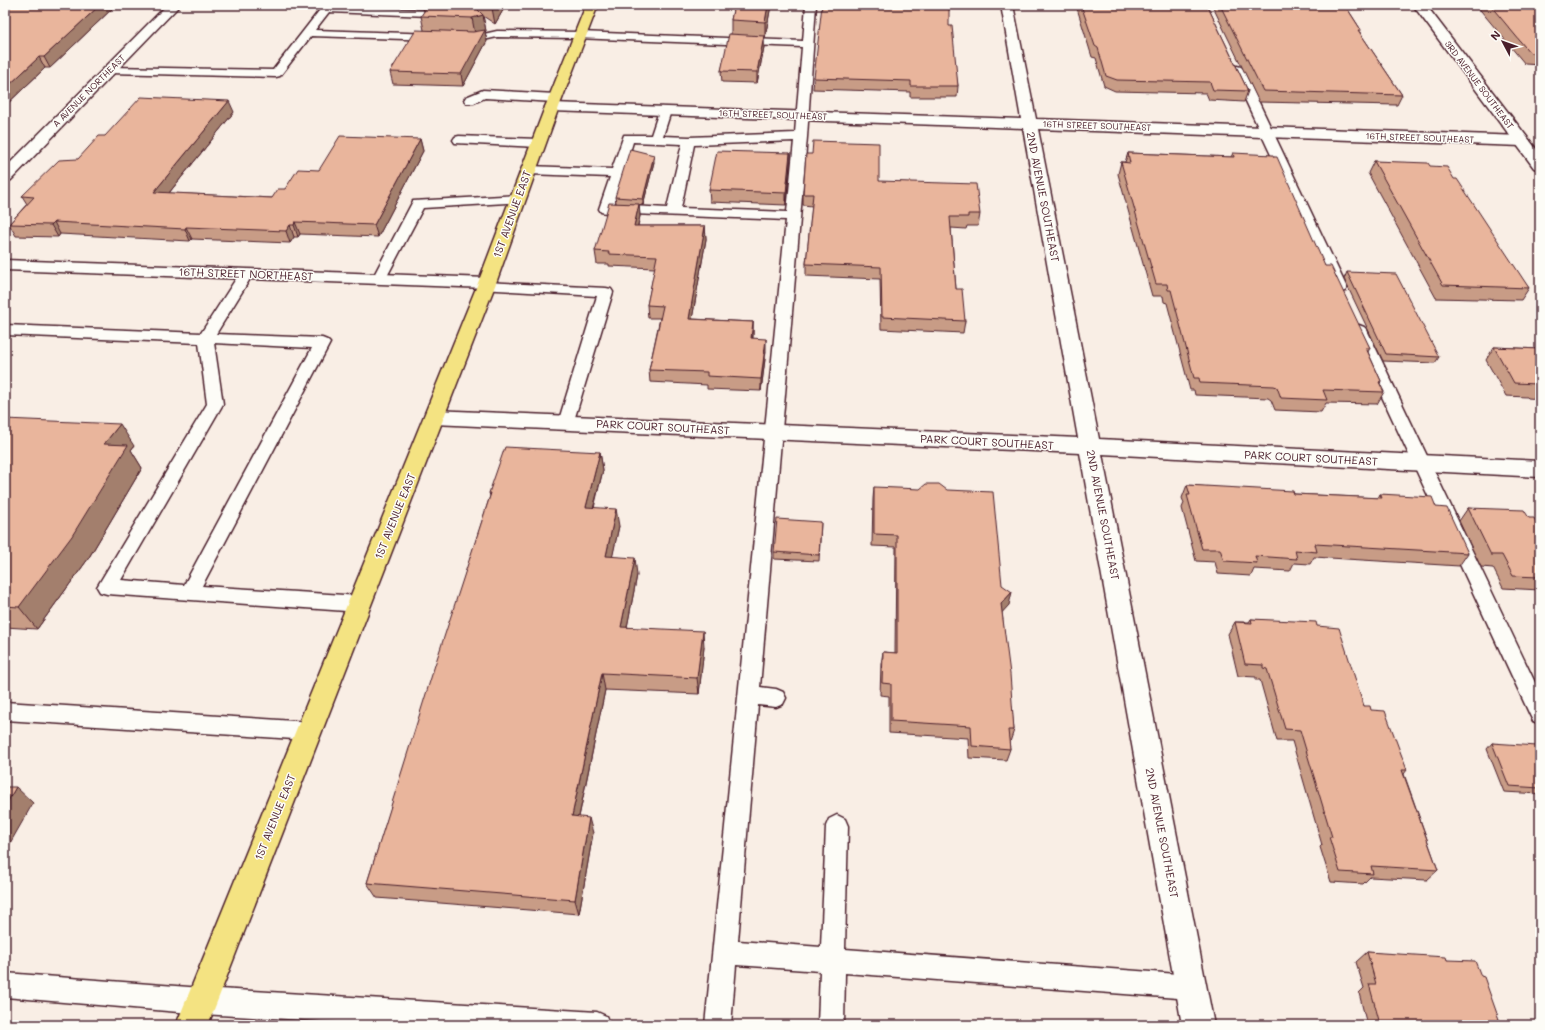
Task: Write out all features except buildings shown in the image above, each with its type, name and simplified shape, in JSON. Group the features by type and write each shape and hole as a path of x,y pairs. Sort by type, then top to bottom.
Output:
{"main road":[{"name":"1ST AVENUE EAST","path":"192,1025 486,285 538,143 592,5"}],"street":[{"name":"A AVENUE NORTHEAST","path":"5,177 174,5"},
{"name":"2ND AVENUE SOUTHEAST","path":"1006,5 1198,1025"},
{"name":"3RD AVENUE SOUTHEAST","path":"1419,5 1540,165"},
{"name":"16TH STREET SOUTHEAST","path":"554,102 665,111 1540,141"},
{"name":"16TH STREET NORTHEAST","path":"5,265 379,279 486,285"},
{"name":"PARK COURT SOUTHEAST","path":"434,417 1090,446 1540,469"}],"lane":[{"path":"718,1025 801,138 811,5"},
{"path":"110,70 276,74 326,9 429,13"},
{"path":"488,24 497,34"},
{"path":"308,33 475,39 497,34 808,44"},
{"path":"1230,54 1345,300"},
{"path":"470,100 483,94 554,102"},
{"path":"656,140 665,111"},
{"path":"793,216 606,209 628,138 689,141 801,138"},
{"path":"459,140 538,143"},
{"path":"672,212 689,141"},
{"path":"528,170 618,173"},
{"path":"379,279 418,204 518,199"},
{"path":"246,274 206,338 215,404 107,587 360,604"},
{"path":"486,285 606,292 566,423"},
{"path":"1351,314 1540,715"},
{"path":"5,330 322,343 189,593"},
{"path":"749,695 776,698"},
{"path":"5,711 309,731"},
{"path":"831,1025 837,826"},
{"path":"725,952 1191,987"},
{"path":"5,985 202,1001 597,1025"}]}
